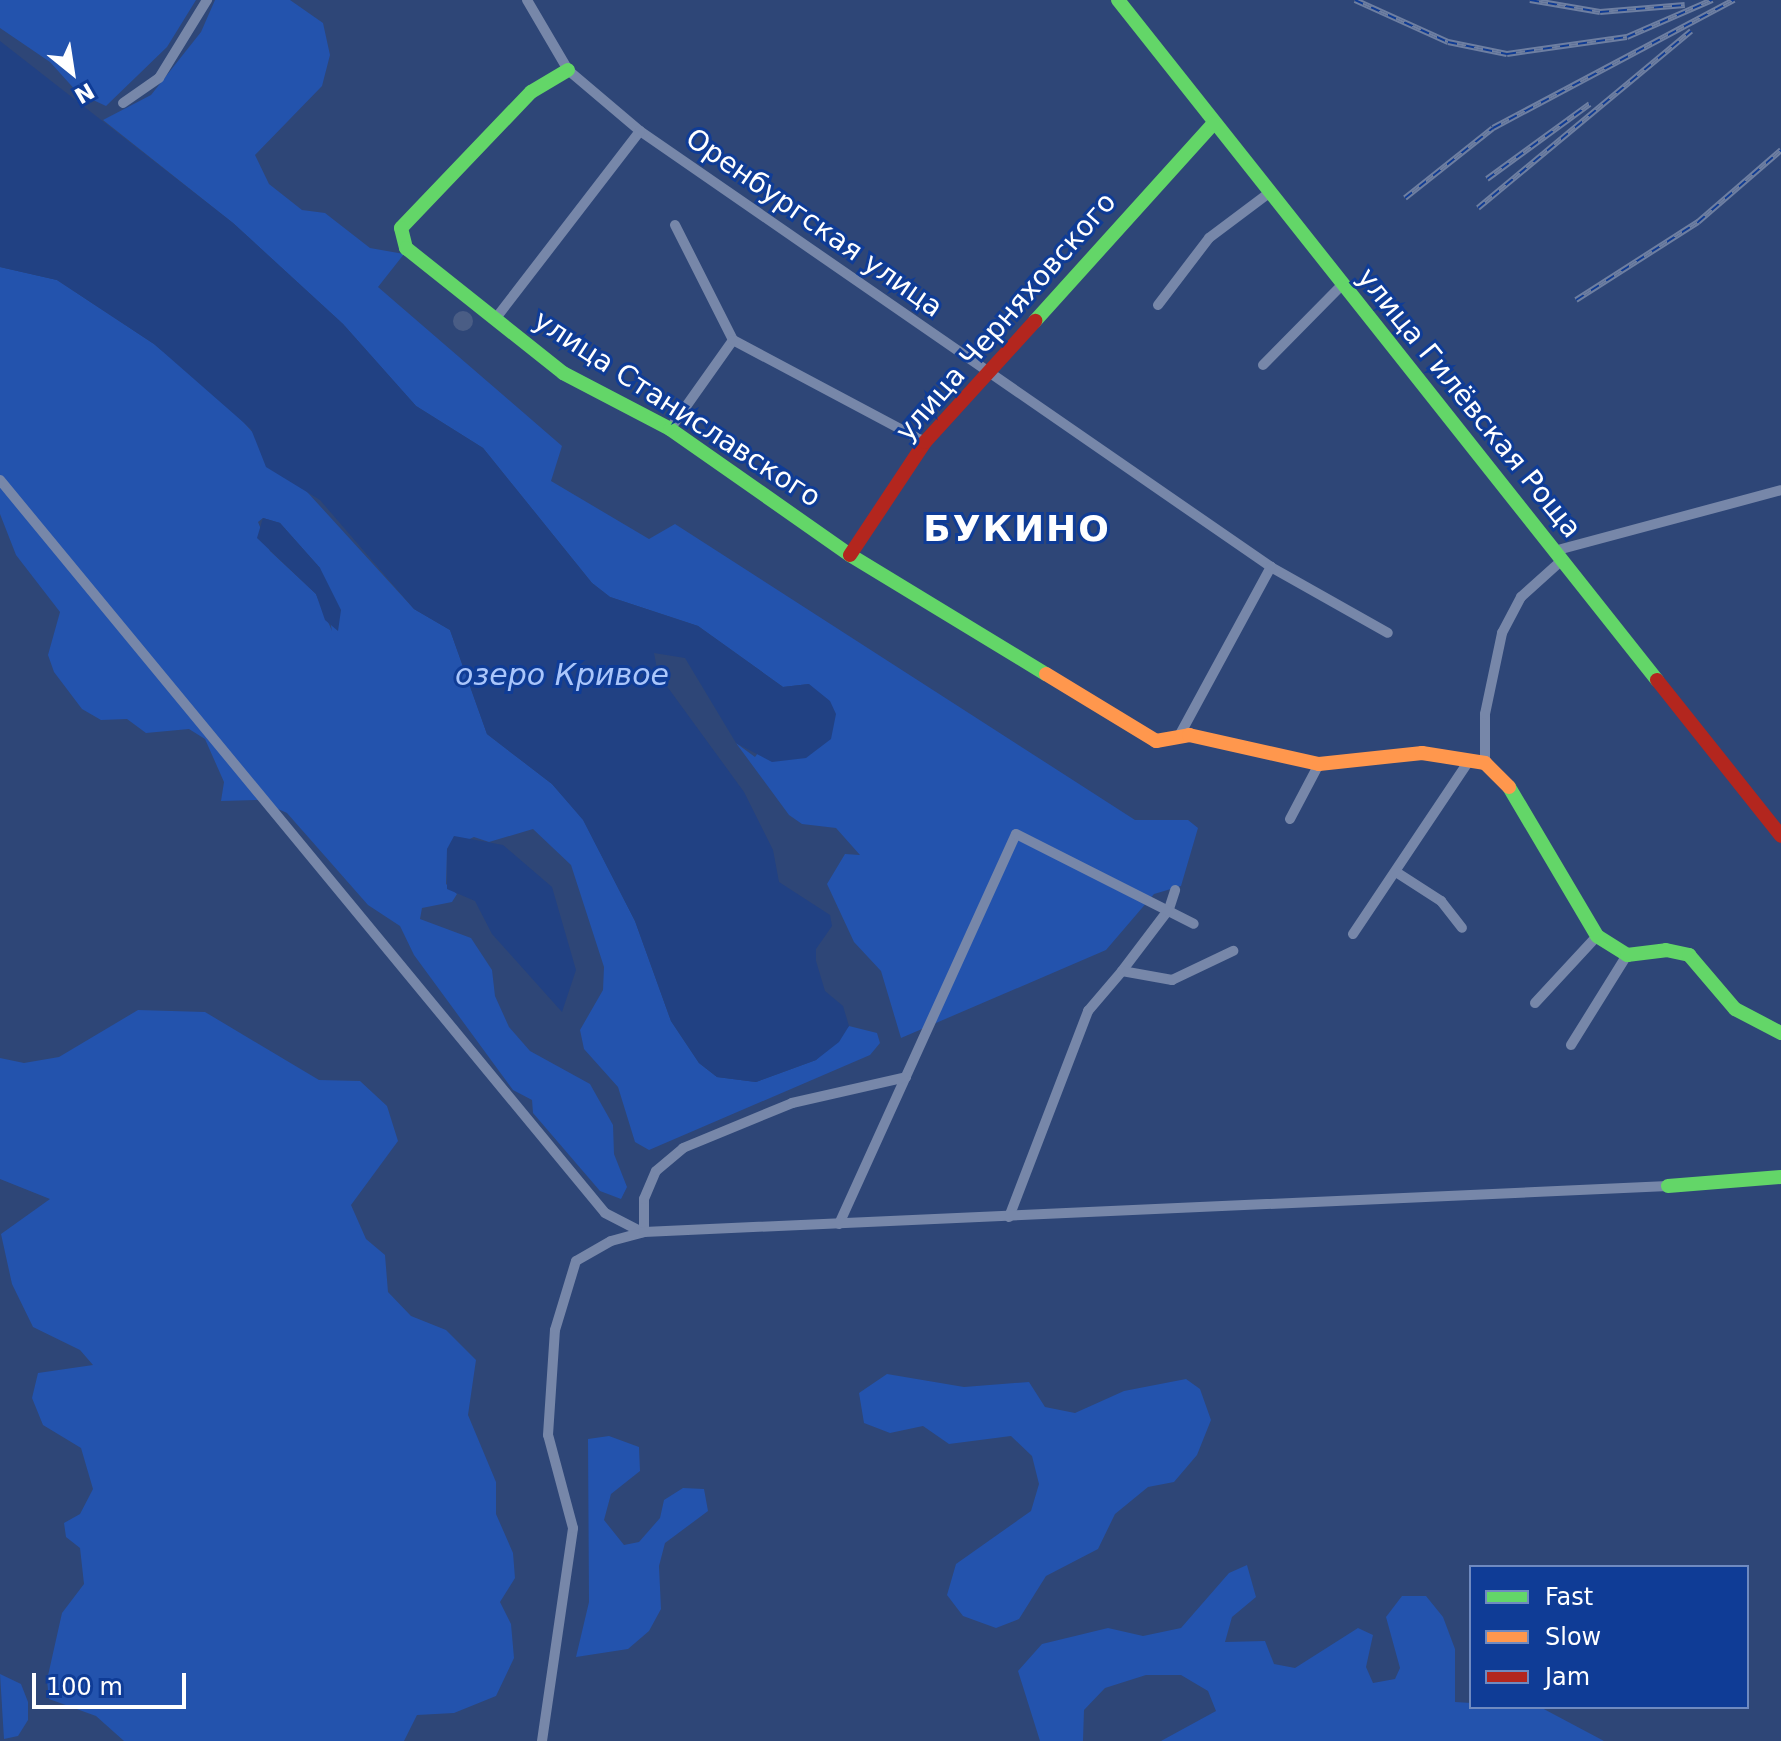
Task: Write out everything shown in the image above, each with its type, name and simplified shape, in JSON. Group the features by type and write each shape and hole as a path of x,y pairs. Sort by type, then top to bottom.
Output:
{"street":[{"path":"123,103 159,78 207,0"},
{"name":"Оренбургская улица","path":"527,0 568,70 640,131 1271,567 1388,633"},
{"name":"улица Гилёвская Роща","path":"1118,0 1213,124 1781,836"},
{"name":"улица Станиславского","path":"568,70 531,92 401,228 406,248 563,373 670,429 850,555 1156,741 1189,735 1319,764 1422,753 1485,763"},
{"name":"улица Черняховского","path":"850,555 925,442 1213,124"},
{"path":"496,318 640,131"},
{"path":"1158,305 1209,238 1269,193"},
{"path":"675,225 733,340 925,442"},
{"path":"1263,365 1342,285"},
{"path":"670,429 733,340"},
{"path":"0,480 595,1201 623,1226 644,1232 1009,1217 1668,1186 1781,1177"},
{"path":"1781,490 1558,556 1521,597 1502,633 1485,714 1485,763 1518,796 1576,909 1597,936 1627,955 1666,950 1689,955 1735,1009 1781,1033"},
{"path":"1178,739 1271,567"},
{"path":"1353,934 1469,761"},
{"path":"1290,819 1319,764"},
{"path":"839,1224 1016,834 1194,924"},
{"path":"1396,872 1441,901 1462,928"},
{"path":"1009,1217 1088,1011 1168,911 1175,890"},
{"path":"1535,1003 1597,936"},
{"path":"1122,971 1172,980 1233,951"},
{"path":"1571,1045 1627,955"},
{"path":"644,1232 644,1199 656,1171 683,1148 792,1103 906,1077"},
{"path":"542,1741 573,1528 548,1435 555,1330 576,1261 644,1232"}],"shaded area":[{"path":"0,0 196,0 167,47 106,106 78,93 50,62 0,28"},
{"path":"215,0 290,0 323,23 330,55 322,86 255,155 269,184 302,210 325,213 370,248 404,254 378,287 562,446 551,481 649,539 675,524 1135,820 1188,820 1198,828 1181,886 1154,894 1106,950 901,1038 881,971 854,942 827,884 845,854 860,855 836,828 802,824 789,815 736,743 755,757 809,684 783,687 698,626 610,597 592,583 483,448 416,406 343,324 233,223 103,120 151,95 201,32"},
{"path":"0,267 57,280 154,344 225,402 414,609 450,630 487,734 552,784 583,819 635,921 671,1021 699,1063 717,1077 756,1082 816,1060 849,1026 877,1033 880,1043 870,1055 649,1150 635,1142 618,1087 584,1049 580,1030 603,990 604,967 571,865 533,829 489,842 474,837 447,849 446,884 457,894 452,902 422,908 420,919 471,938 492,970 495,996 509,1027 530,1051 590,1084 613,1125 614,1154 627,1187 621,1199 600,1191 533,1113 532,1100 513,1090 414,955 400,926 368,905 287,813 258,800 221,801 224,782 205,739 189,729 146,733 127,719 101,720 82,709 54,672 48,655 60,612 16,555 0,514","holes":["263,518 280,523 320,568 332,631 316,594 270,551 258,522"]},
{"path":"138,1010 205,1012 319,1080 360,1081 387,1106 398,1141 351,1205 366,1239 385,1255 388,1292 411,1316 446,1330 476,1360 468,1415 496,1482 496,1514 513,1553 515,1578 500,1602 511,1624 514,1658 496,1696 454,1713 417,1715 404,1741 124,1741 96,1716 49,1699 47,1680 62,1613 84,1584 80,1548 66,1537 64,1523 80,1514 93,1489 81,1448 43,1425 32,1398 38,1373 93,1365 80,1350 33,1327 12,1284 1,1234 50,1199 0,1179 0,1058 24,1063 59,1057"},
{"path":"887,1374 964,1387 1029,1382 1045,1407 1075,1413 1124,1391 1186,1379 1200,1389 1211,1420 1197,1455 1174,1482 1148,1487 1115,1514 1098,1549 1046,1576 1019,1619 996,1628 963,1616 947,1595 956,1564 1031,1511 1039,1484 1032,1456 1011,1436 949,1444 923,1426 890,1433 864,1423 859,1393"},
{"path":"609,1436 639,1447 640,1471 611,1494 604,1520 624,1545 639,1542 660,1518 664,1500 683,1488 704,1489 708,1511 665,1543 659,1566 661,1609 649,1631 628,1649 576,1657 589,1602 588,1439"},
{"path":"1247,1565 1256,1597 1232,1617 1225,1642 1265,1641 1274,1664 1295,1668 1358,1628 1373,1635 1366,1667 1373,1683 1395,1679 1400,1668 1386,1617 1402,1596 1426,1596 1443,1617 1455,1649 1455,1702 1469,1703 1469,1709 1544,1709 1604,1741 1161,1741 1216,1711 1208,1691 1181,1675 1146,1675 1105,1688 1084,1710 1083,1741 1040,1741 1018,1671 1042,1644 1108,1628 1143,1636 1181,1628 1229,1573"},
{"path":"0,1674 21,1684 28,1702 28,1720 18,1736 4,1739"}],"water":[{"name":"озеро Кривое","path":"0,41 233,223 343,324 416,406 483,448 592,583 610,597 698,626 783,687 809,684 830,701 836,714 831,739 806,758 772,762 736,743 685,658 654,653 658,674 744,792 773,850 779,882 830,915 832,926 816,949 816,961 825,991 843,1006 849,1026 839,1042 816,1060 756,1082 717,1077 699,1063 671,1021 635,921 583,820 552,784 487,734 450,630 414,609 320,500 266,467 251,429 154,344 57,280 0,267"},
{"path":"263,518 280,523 320,568 341,610 338,631 325,620 316,594 257,538"},
{"path":"454,836 503,845 552,887 576,970 562,1012 492,934 475,901 447,889 447,849"}],"building":[{"path":"463,311 470,314 473,321 470,328 463,331 456,328 453,321 456,314"}],"railway":[{"path":"1355,0 1448,42 1507,54 1627,37 1712,0"},
{"path":"1530,0 1600,12 1685,5"},
{"path":"1405,198 1493,128 1734,0"},
{"path":"1478,208 1691,31"},
{"path":"1487,179 1590,104"},
{"path":"1576,300 1698,222 1781,150"}],"traffic: fast":[{"path":"1118,0 1657,680"},
{"path":"568,70 531,92 401,228 406,248 563,373 670,429 850,555 1046,674"},
{"path":"1035,321 1213,124"},
{"path":"1509,787 1597,936 1627,955 1666,950 1689,955 1735,1009 1781,1033"},
{"path":"1668,1186 1781,1177"}],"traffic: slow":[{"path":"1046,674 1156,741 1189,735 1319,764 1422,753 1485,763 1509,787"}],"traffic: jam":[{"path":"850,555 925,442 1035,321"},
{"path":"1657,680 1781,836"}],"district":[{"name":"БУКИНО","path":"1017,529"}]}
